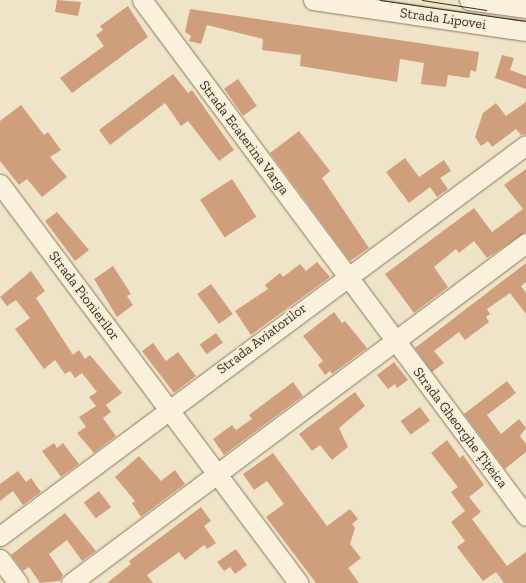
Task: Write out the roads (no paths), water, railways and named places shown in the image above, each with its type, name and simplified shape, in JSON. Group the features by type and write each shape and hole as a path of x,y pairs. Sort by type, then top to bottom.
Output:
{"street":[{"name":"Strada Ecaterina Varga","path":"142,0 347,275 394,341"},
{"name":"Strada Lipovei","path":"313,0 526,31"},
{"name":"Strada Lipovei","path":"469,0 526,8"},
{"name":"Strada Aviatorilor","path":"0,536 347,275 526,145"},
{"name":"Strada Pionierilor","path":"0,184 168,409 218,472 298,583"},
{"path":"71,583 526,243"},
{"name":"Strada Gheorghe Țițeica","path":"394,341 526,516"},
{"path":"0,559 18,583"}],"tram line":[{"path":"380,0 526,21"},
{"path":"422,0 486,10"}]}
